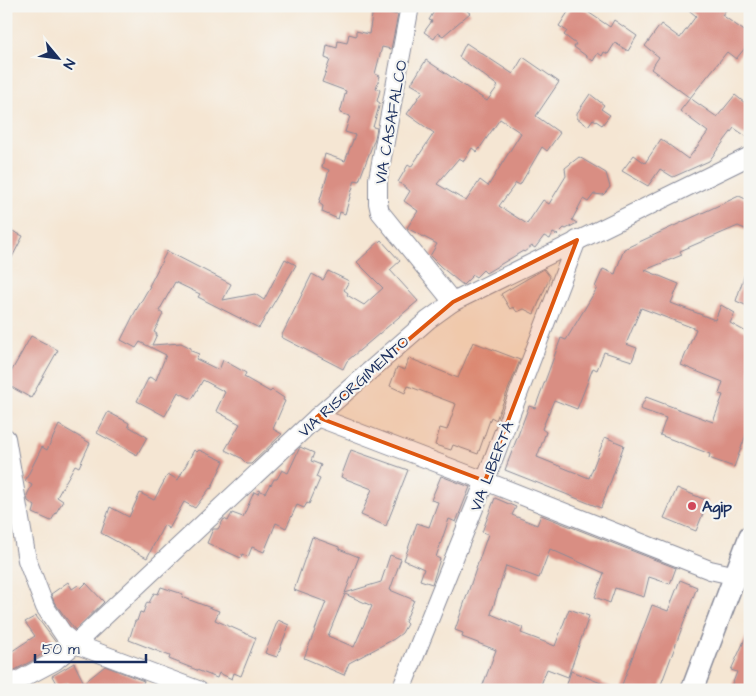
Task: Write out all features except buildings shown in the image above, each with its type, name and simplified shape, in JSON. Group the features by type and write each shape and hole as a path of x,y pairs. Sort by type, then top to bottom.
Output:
{"street":[{"name":"VIA CASAFALCO","path":"410,6 378,179 378,203 380,212 453,302"},
{"name":"VIA RISORGIMENTO","path":"6,687 55,661 75,644 317,417 428,320 453,302 750,156"},
{"name":"VIA LIBERTÀ","path":"401,690 485,481 577,240"},
{"path":"317,417 710,570 742,578"},
{"path":"6,438 27,560 45,608 64,634 75,644 198,690"},
{"path":"692,690 742,578 750,536"}],"highlighted area":[{"path":"577,240 485,481 317,417 453,302"}],"place":[{"name":"Agip","path":"692,506"}]}
